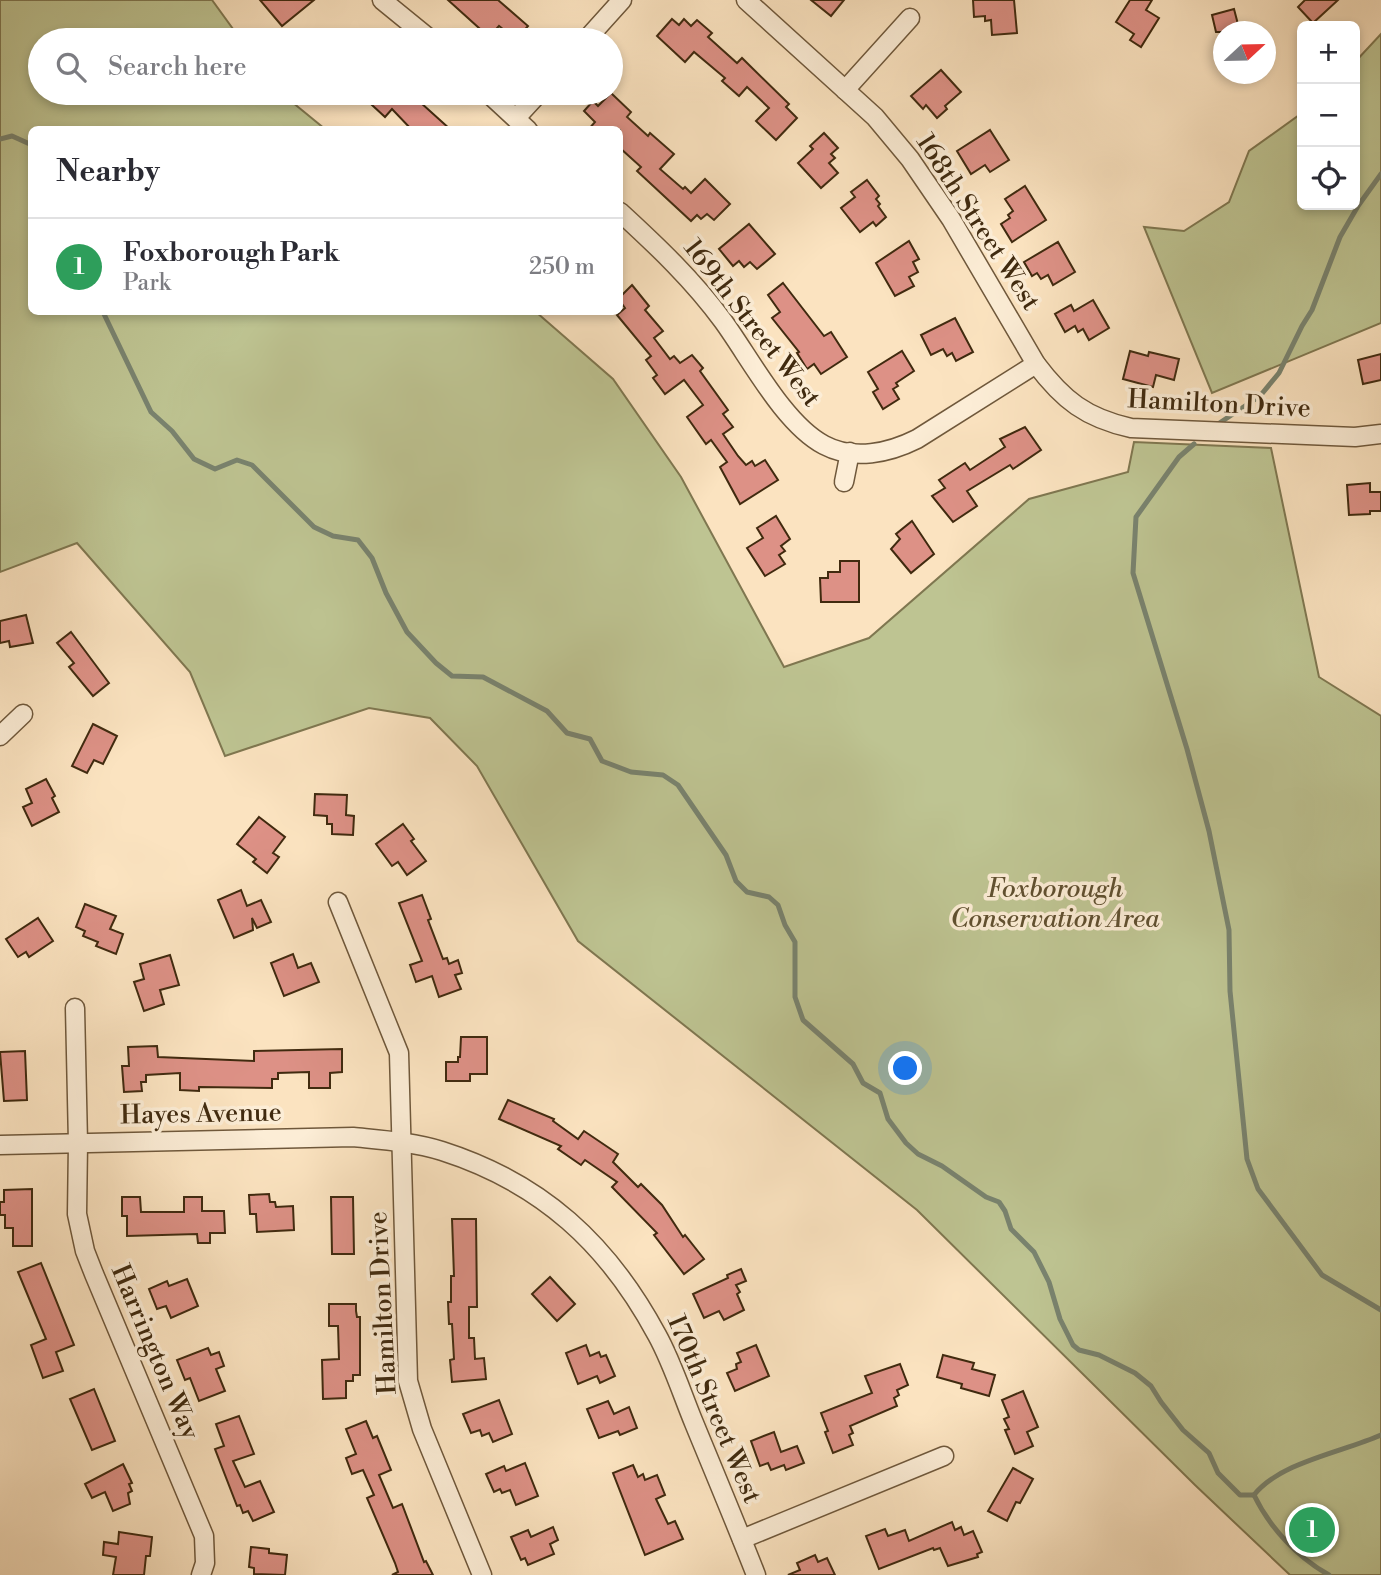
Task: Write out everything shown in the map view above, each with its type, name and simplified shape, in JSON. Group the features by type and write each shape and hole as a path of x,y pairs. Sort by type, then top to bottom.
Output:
{"street":[{"path":"382,0 416,28"},
{"path":"597,28 622,0"},
{"name":"168th Street West","path":"746,0 875,117 930,187 1036,364"},
{"path":"845,90 910,18"},
{"path":"501,105 522,124 532,105"},
{"name":"169th Street West","path":"623,215 692,282 797,425 824,445 850,452 881,452 898,448 917,439 1036,364"},
{"name":"Hamilton Drive","path":"1036,364 1067,400 1097,418 1123,426 1355,437 1381,434"},
{"path":"844,482 850,452"},
{"path":"0,736 23,714"},
{"name":"Hamilton Drive","path":"338,902 399,1053 408,1381 422,1429 482,1575"},
{"name":"Harrington Way","path":"75,1008 77,1214 85,1251 204,1536 205,1563 201,1575"},
{"name":"Hayes Avenue","path":"0,1145 353,1137 403,1142"},
{"name":"170th Street West","path":"403,1142 441,1151 522,1187 549,1204 582,1231 618,1270 658,1336 756,1575"},
{"path":"742,1539 944,1456"}],"green space":[{"name":"Foxborough Conservation Area","path":"0,0 212,0 232,28 28,28 28,105 296,105 321,126 28,126 28,315 539,315 613,379 681,477 784,667 869,638 1029,499 1128,472 1134,442 1271,448 1319,677 1381,716 1381,1575 1290,1575 1195,1485 917,1210 578,941 477,766 430,718 369,708 225,756 190,672 77,543 0,572"},
{"path":"1381,34 1381,323 1212,393 1144,227 1184,231 1229,202 1249,151 1297,117 1297,210 1360,210 1360,57"}],"building":[{"path":"260,0 314,0 282,26"},
{"path":"448,0 498,0 528,26 526,28 479,28"},
{"path":"811,0 844,0 831,16"},
{"path":"973,0 1014,0 1017,33 992,35 991,20 985,21 985,16 974,17"},
{"path":"1130,0 1152,0 1146,10 1159,18 1141,47 1130,40 1134,34 1116,22"},
{"path":"1305,0 1338,0 1315,21 1311,21 1298,7"},
{"path":"1234,9 1237,21 1213,21 1212,15"},
{"path":"672,19 679,25 684,19 691,26 697,20 712,33 708,37 737,63 742,58 789,104 786,107 797,118 776,140 756,121 769,108 747,87 739,96 722,81 725,78 694,52 685,62 657,36"},
{"path":"941,70 961,92 945,106 947,109 937,118 926,105 923,109 911,96"},
{"path":"623,104 631,112 627,117 674,154 660,169 691,193 705,179 730,204 714,220 707,214 701,219 697,215 691,221 637,171 641,167 623,151 623,126 592,126 595,122 584,111 589,105"},
{"path":"372,105 423,105 447,126 408,126 392,109 385,117"},
{"path":"990,130 1009,160 990,172 985,165 971,174 957,151"},
{"path":"824,133 838,148 831,154 835,158 829,163 838,173 821,188 798,163 813,149 810,146"},
{"path":"867,180 879,196 876,199 880,204 878,206 886,217 876,226 873,222 860,232 841,208 855,197 851,192"},
{"path":"1025,186 1046,220 1012,242 1001,224 1010,218 1008,215 1013,211 1005,199"},
{"path":"749,224 775,254 757,269 750,262 744,267 739,261 733,266 719,249"},
{"path":"909,241 919,259 913,262 918,272 909,277 914,286 895,296 876,263"},
{"path":"1058,242 1075,272 1053,285 1048,275 1041,279 1037,273 1032,276 1024,262"},
{"path":"783,283 824,336 831,332 847,357 821,374 814,364 807,369 797,353 799,352 772,318 780,312 768,295"},
{"path":"632,285 649,306 645,310 663,331 654,338 670,359 674,356 680,363 692,355 703,368 700,371 728,410 723,414 733,427 723,434 738,456 746,465 752,461 755,466 765,460 778,480 740,504 720,467 727,462 711,440 706,444 687,417 703,405 684,380 665,394 653,378 657,375 646,360 651,356 617,315 623,315 625,308 623,294"},
{"path":"1093,300 1109,328 1089,340 1083,329 1078,332 1075,326 1065,332 1055,314 1071,305 1074,311"},
{"path":"955,318 973,352 956,361 952,353 947,356 943,349 931,355 921,335"},
{"path":"902,351 914,371 896,383 898,386 893,389 899,399 883,409 873,392 878,389 868,372"},
{"path":"1130,351 1179,359 1174,380 1156,375 1153,387 1123,379"},
{"path":"1381,354 1381,380 1363,384 1358,360"},
{"path":"1025,427 1041,450 1013,469 1010,465 967,491 977,506 953,522 932,496 945,488 939,480 965,463 970,470 1005,447 1000,439"},
{"path":"1370,483 1370,492 1381,492 1381,511 1349,515 1347,485"},
{"path":"776,516 790,539 781,546 785,551 779,555 785,564 765,576 747,548 763,538 757,528"},
{"path":"912,521 934,554 911,573 891,549 900,539 896,534"},
{"path":"840,561 859,561 859,602 821,602 820,578 828,578 828,572 840,572"},
{"path":"26,615 33,643 10,647 9,641 0,643 0,621"},
{"path":"71,632 109,683 93,696 69,667 74,663 57,643"},
{"path":"93,724 117,736 103,764 94,760 87,773 72,766"},
{"path":"46,779 55,796 52,798 59,812 32,826 23,807 32,803 26,789"},
{"path":"315,794 347,795 346,815 354,816 353,835 332,834 332,824 327,824 327,816 314,815"},
{"path":"259,817 285,837 273,853 279,857 267,873 253,862 256,859 237,844"},
{"path":"403,824 414,839 411,841 426,861 407,875 398,862 392,866 376,844"},
{"path":"241,890 247,906 261,900 271,922 257,928 252,918 253,930 234,938 218,900"},
{"path":"422,895 443,959 447,958 449,964 458,960 462,973 455,975 461,989 439,997 432,976 416,982 410,965 422,961 399,903"},
{"path":"85,904 116,916 110,929 123,934 116,954 96,946 98,942 83,936 85,931 76,927"},
{"path":"38,918 53,941 29,957 26,952 18,957 6,939"},
{"path":"293,954 298,968 311,963 319,982 284,996 271,963"},
{"path":"170,955 179,985 160,990 164,1004 144,1011 134,982 144,979 140,964"},
{"path":"461,1037 487,1037 487,1074 470,1074 470,1081 446,1081 446,1062 458,1062"},
{"path":"157,1046 158,1057 254,1061 254,1051 342,1049 342,1072 330,1073 330,1088 309,1088 309,1072 278,1073 278,1079 272,1079 272,1088 199,1087 199,1091 180,1090 180,1073 146,1075 146,1082 141,1082 142,1091 124,1092 122,1066 129,1066 128,1047"},
{"path":"25,1051 27,1100 4,1101 0,1052"},
{"path":"508,1100 554,1119 553,1121 578,1139 584,1131 618,1154 613,1162 638,1187 641,1184 662,1205 683,1237 685,1235 704,1259 684,1274 654,1235 657,1233 612,1187 617,1182 585,1160 581,1165 558,1149 561,1146 499,1119"},
{"path":"32,1189 32,1246 13,1246 13,1228 5,1228 5,1215 0,1215 4,1190"},
{"path":"269,1194 270,1202 275,1202 276,1207 293,1206 294,1230 257,1232 256,1214 250,1214 249,1195"},
{"path":"122,1197 140,1197 141,1212 184,1212 184,1197 202,1197 202,1211 224,1211 225,1233 210,1233 210,1243 198,1243 197,1234 127,1236 127,1216 122,1216"},
{"path":"331,1197 353,1197 354,1254 332,1254"},
{"path":"452,1219 476,1219 477,1307 469,1307 469,1338 474,1338 475,1359 484,1358 486,1379 452,1382 450,1360 454,1359 448,1302 451,1302 451,1276 454,1276"},
{"path":"41,1263 74,1345 56,1352 63,1371 43,1378 31,1345 46,1339 18,1272"},
{"path":"741,1269 746,1281 736,1285 744,1310 724,1320 719,1311 704,1318 693,1294"},
{"path":"550,1277 575,1304 557,1321 532,1294"},
{"path":"187,1279 198,1306 171,1318 166,1306 157,1309 149,1289 167,1281 169,1286"},
{"path":"329,1304 356,1304 357,1317 360,1317 360,1375 353,1375 353,1381 346,1381 346,1398 323,1399 322,1360 339,1359 338,1326 329,1326"},
{"path":"586,1345 590,1356 599,1352 601,1357 606,1355 615,1376 600,1383 597,1376 578,1384 566,1353"},
{"path":"756,1345 769,1376 735,1391 727,1373 737,1369 736,1364 741,1362 737,1353"},
{"path":"208,1348 211,1355 219,1352 224,1366 216,1369 225,1391 199,1401 190,1378 185,1380 177,1360"},
{"path":"943,1355 974,1363 972,1369 995,1375 989,1396 937,1377"},
{"path":"900,1364 908,1385 897,1390 899,1395 894,1398 897,1406 850,1426 853,1433 849,1435 853,1445 833,1453 821,1413 872,1393 865,1376"},
{"path":"94,1389 115,1441 92,1450 70,1399"},
{"path":"1023,1391 1038,1427 1027,1432 1033,1446 1015,1454 1005,1430 1009,1429 1004,1419 1009,1417 1002,1400"},
{"path":"499,1400 512,1434 493,1442 489,1433 482,1436 480,1430 471,1433 463,1414"},
{"path":"608,1401 614,1414 629,1407 637,1428 620,1435 618,1431 599,1438 587,1409"},
{"path":"239,1416 254,1454 233,1461 245,1487 260,1481 274,1512 253,1521 248,1511 243,1513 240,1505 237,1506 215,1449 224,1446 216,1424"},
{"path":"366,1421 373,1438 377,1436 391,1470 379,1475 393,1508 402,1504 424,1562 426,1561 433,1575 392,1575 398,1572 367,1498 374,1495 363,1470 352,1474 346,1458 356,1454 346,1429"},
{"path":"774,1432 781,1452 797,1446 804,1463 786,1470 784,1465 771,1470 768,1463 760,1466 751,1441"},
{"path":"525,1463 538,1496 516,1505 510,1490 502,1493 500,1489 494,1492 486,1474 504,1466 506,1471"},
{"path":"123,1464 132,1483 129,1484 132,1491 128,1493 130,1504 113,1511 105,1492 92,1498 85,1484"},
{"path":"633,1465 638,1477 643,1474 645,1480 657,1475 665,1495 656,1499 668,1524 675,1521 683,1539 645,1555 613,1473"},
{"path":"1013,1468 1033,1479 1020,1503 1016,1502 1007,1521 988,1511"},
{"path":"952,1522 955,1530 961,1527 964,1535 973,1531 982,1552 977,1554 978,1557 948,1566 940,1548 933,1548 879,1569 866,1536 885,1529 888,1536 905,1530 909,1541"},
{"path":"553,1527 558,1540 550,1544 554,1554 528,1565 525,1558 521,1560 511,1537 528,1530 531,1537"},
{"path":"119,1532 152,1537 144,1575 113,1575 116,1557 103,1555 104,1542 118,1544"},
{"path":"251,1547 287,1555 285,1575 254,1574 254,1568 249,1567"},
{"path":"815,1555 818,1562 827,1558 835,1575 788,1575 800,1570 797,1563"}],"waterway":[{"path":"0,139 12,136 28,143"},
{"path":"1215,426 1260,396 1279,373 1312,310 1340,237 1381,174"},
{"path":"104,315 151,412 172,431 194,459 215,469 237,460 252,465 314,527 333,536 358,540 372,558 386,593 407,632 436,663 452,676 483,677 547,711 567,733 590,739 602,761 631,772 663,775 678,785 726,855 736,881 747,892 769,897 778,905 795,942 795,997 803,1020 853,1064 863,1083 880,1093 888,1119 906,1143 918,1154 942,1166 986,1197 999,1202 1011,1229 1034,1252 1049,1282 1060,1319 1073,1345 1135,1373 1151,1386 1183,1430 1209,1453 1218,1473 1240,1495 1254,1495"},
{"path":"1194,444 1179,457 1136,517 1133,573 1187,749 1209,831 1229,930 1230,991 1247,1159 1258,1189 1322,1275 1381,1310"},
{"path":"1254,1495 1279,1474 1381,1435"},
{"path":"1254,1495 1268,1519 1286,1541 1306,1560 1329,1575"}],"place":[{"name":"Foxborough Park","path":"1312,1530"}]}
